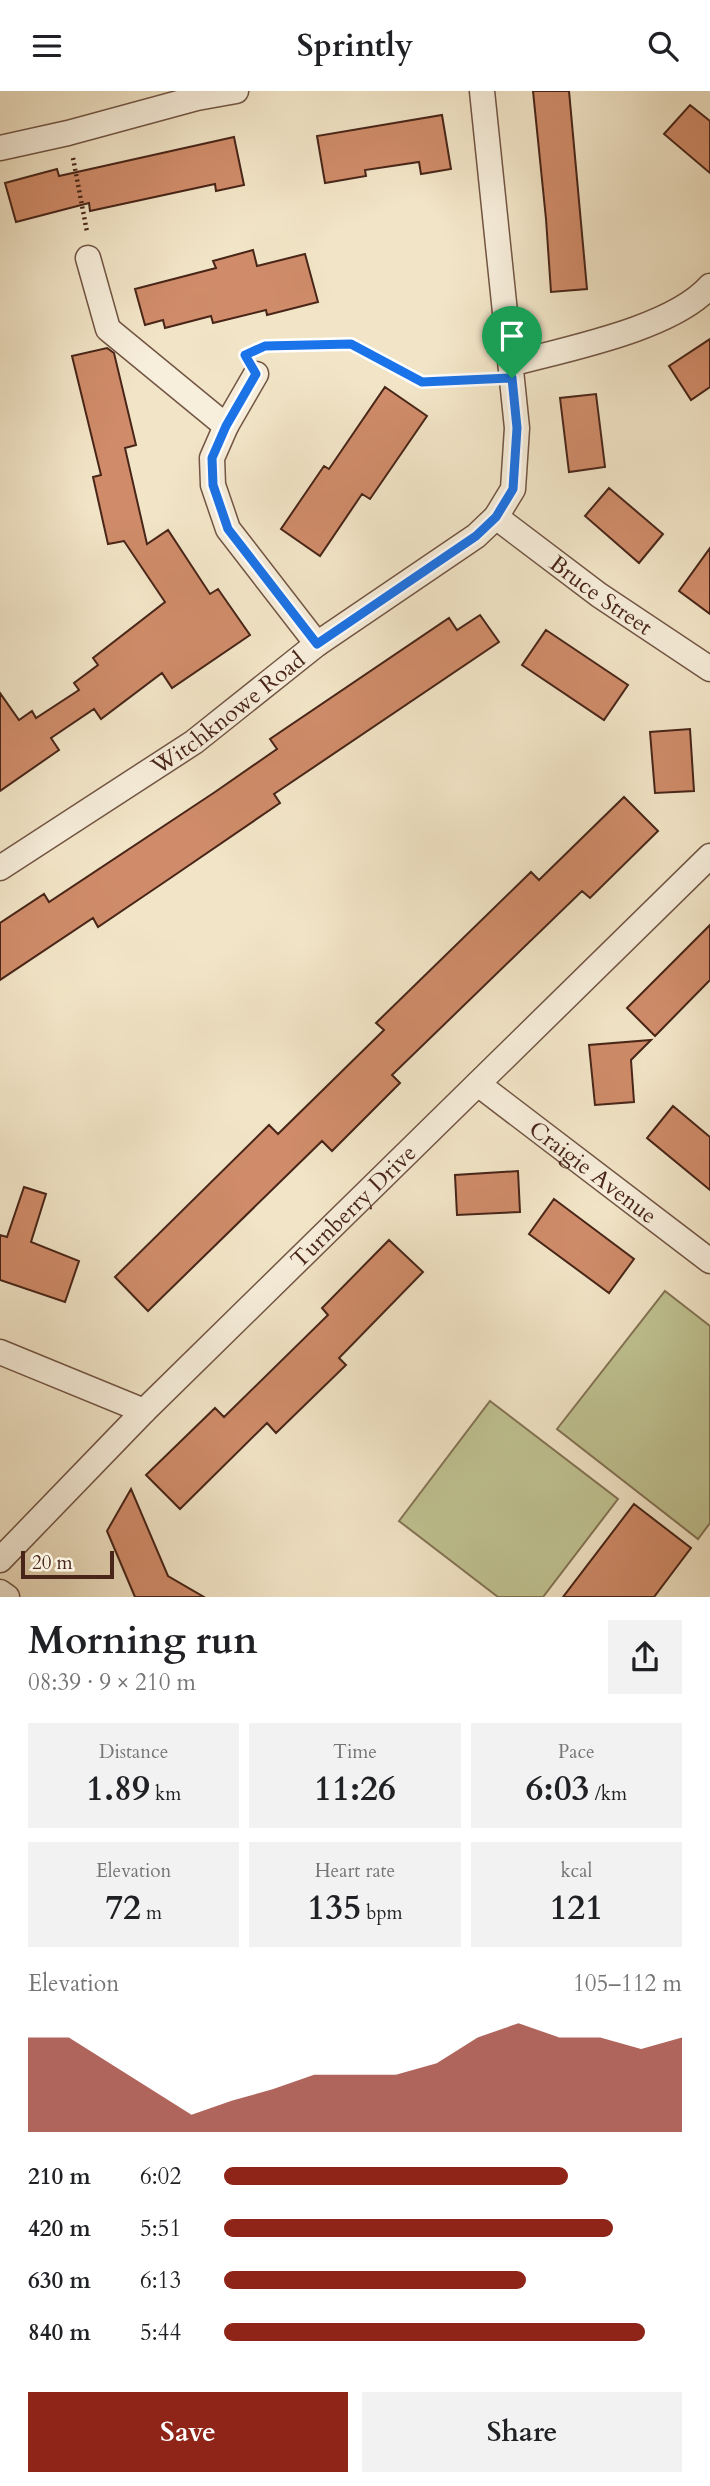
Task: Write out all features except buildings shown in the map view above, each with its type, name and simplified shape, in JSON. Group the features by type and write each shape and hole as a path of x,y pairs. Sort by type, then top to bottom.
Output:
{"street":[{"path":"0,148 68,133 196,94 236,91"},
{"name":"Witchknowe Road","path":"0,867 194,742 317,644 476,536 496,517 513,489 517,428 482,91"},
{"path":"89,258 108,329 226,426"},
{"path":"511,371 638,329 700,296 710,286"},
{"path":"256,374 226,426 212,458 213,485 228,529 317,644"},
{"name":"Bruce Street","path":"496,517 599,595 710,670"},
{"name":"Turnberry Drive","path":"0,1560 144,1411 710,856"},
{"name":"Craigie Avenue","path":"478,1084 710,1261"},
{"path":"0,1352 144,1411"},
{"path":"0,1592 7,1597"}],"path":[{"path":"68,133 90,248 89,258"},
{"path":"256,374 245,355 265,346 351,344 422,382 511,371"}],"green space":[{"path":"665,1291 710,1326 710,1523 698,1539 557,1429"},
{"path":"490,1401 618,1499 543,1597 498,1597 399,1521"}],"route":[{"path":"351,344 422,382 512,378 517,428 513,489 496,517 476,536 317,644 228,529 213,485 212,458 226,426 256,374 245,355 265,346 351,344"}]}
